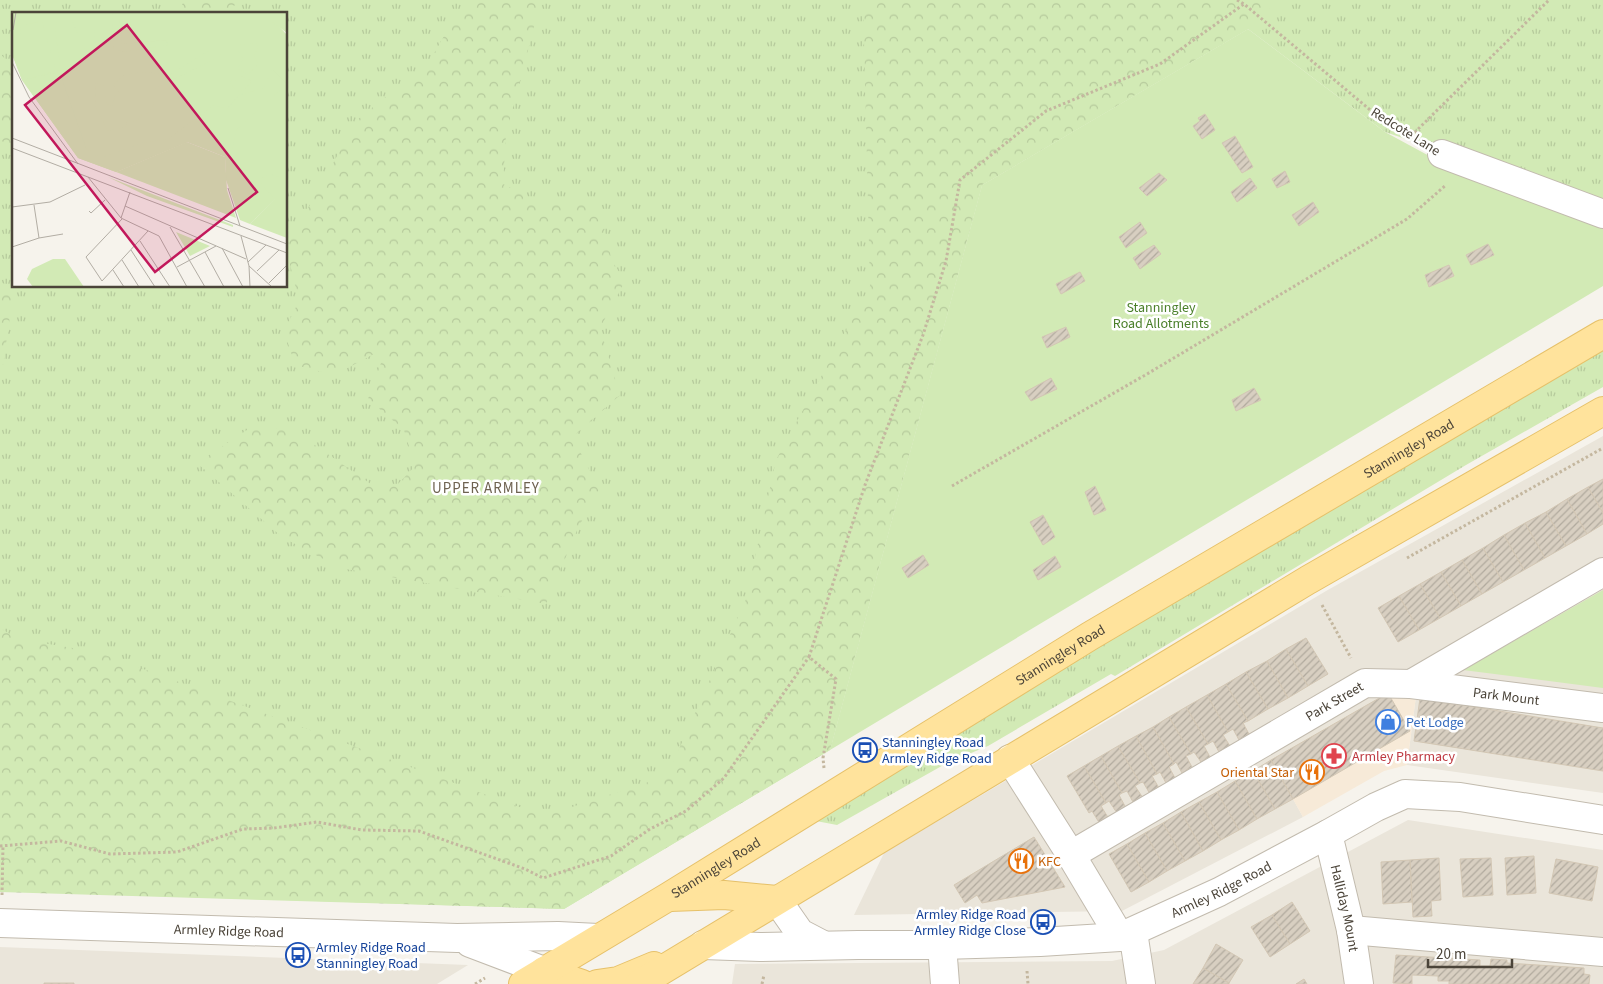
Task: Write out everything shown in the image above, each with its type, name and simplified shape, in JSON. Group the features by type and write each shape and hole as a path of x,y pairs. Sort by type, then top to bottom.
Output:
{"main road":[{"name":"Stanningley Road","path":"534,977 668,897 1090,636 1603,334"},
{"path":"639,984 1308,580 1603,411"},
{"path":"668,897 724,895 777,900"},
{"path":"597,984 618,981 703,944"},
{"path":"534,977 582,984"}],"street":[{"path":"1452,158 1603,214"},
{"path":"1411,684 1603,572"},
{"name":"Park Street","path":"1071,855 1365,683 1411,684"},
{"name":"Park Mount","path":"1411,684 1603,708"},
{"path":"1010,759 1071,855 1127,934 1141,984"},
{"name":"Armley Ridge Road","path":"703,944 760,947 942,945 1040,942 1127,934 1219,892 1376,807 1405,794 1460,797 1603,820"},
{"name":"Halliday Mount","path":"1328,834 1351,930 1359,984"},
{"name":"Armley Ridge Road","path":"777,900 800,933 823,945"},
{"name":"Armley Ridge Road","path":"1,923 456,938 558,936 598,938"},
{"path":"1351,930 1603,952"},
{"name":"Armley Ridge Road","path":"456,938 534,977"},
{"path":"942,945 945,984"}],"path":[{"name":"Redcote Lane","path":"1237,0 1376,114 1411,136 1452,158"},
{"path":"1411,136 1549,0"},
{"path":"1,923 1,846 61,841 110,854 177,852 243,829 274,828 317,822 362,830 419,831 525,868 543,878 611,856 650,829 686,811 724,778 809,656 865,485 922,335 946,261 960,180 1046,111 1160,64 1244,4"},
{"path":"952,486 1147,374 1407,218 1448,184 1452,158"},
{"path":"1308,580 1365,683"},
{"path":"809,656 836,679 823,758"}],"shaded area":[{"path":"1603,436 1603,793 1407,765 1416,696 1293,799 1303,817 1122,911 854,915 884,853 1326,591"},
{"path":"1388,693 1416,696 1407,765 1384,771 1303,817 1271,760"},
{"path":"1408,820 1603,850 1603,984 732,984 735,964 1112,961 1164,950"},
{"path":"0,947 468,965 437,984 0,984"}],"green space":[{"path":"0,0 1603,0 1603,206 1385,132 1248,29 982,185 830,750 564,909 0,891"},
{"path":"185,0 238,0 230,12 177,12"},
{"path":"474,0 541,0 506,134 503,184 539,202 598,203 612,261 625,281 600,328 620,395 573,437 599,490 578,528 546,604 340,568 282,537 197,463 256,424 296,432 378,489 398,484 415,466 404,430 368,399 381,363 374,354 334,375 295,365 284,331 299,301 288,256 288,244 357,120 429,62 455,17"},
{"path":"863,0 1269,0 1274,5 1248,29 982,185 830,750 564,909 0,892 0,628 18,639 97,652 544,816 667,776 746,599 776,460 870,286"},
{"name":"Stanningley Road Allotments","path":"1248,29 1385,132 1457,171 1603,227 1603,286 830,750 982,185"},
{"path":"0,54 12,65 12,147 0,140"},
{"path":"0,282 14,288 3,365 0,365"},
{"path":"1603,349 1603,387 1466,465 1115,676 1111,674 988,746 947,763 837,825 816,821 963,728 1225,570"},
{"path":"1603,590 1603,688 1463,670"}],"building":[{"path":"1205,114 1215,130 1202,139 1193,126 1200,121 1198,118"},
{"path":"1235,136 1253,167 1242,173 1222,143"},
{"path":"1285,171 1290,182 1277,188 1272,179"},
{"path":"1159,173 1167,180 1147,196 1139,188"},
{"path":"1250,178 1257,188 1237,202 1231,192"},
{"path":"1313,202 1319,212 1299,226 1292,215"},
{"path":"1140,222 1147,233 1126,248 1119,237"},
{"path":"1488,244 1494,255 1471,265 1466,255"},
{"path":"1154,245 1161,254 1140,269 1133,258"},
{"path":"1449,265 1454,276 1429,287 1425,275"},
{"path":"1080,272 1085,281 1061,294 1056,284"},
{"path":"1066,327 1070,337 1047,348 1042,337"},
{"path":"1051,378 1057,389 1031,401 1025,392"},
{"path":"1254,388 1261,400 1236,411 1232,400"},
{"path":"1603,479 1603,513 1588,487"},
{"path":"1095,486 1106,510 1094,515 1085,492"},
{"path":"1588,487 1603,513 1603,524 1587,534 1567,499"},
{"path":"1567,499 1587,534 1566,546 1546,512"},
{"path":"1546,512 1566,546 1545,558 1525,523"},
{"path":"1043,515 1055,537 1043,545 1030,522"},
{"path":"1525,523 1545,558 1524,570 1504,535"},
{"path":"1504,535 1524,570 1503,582 1483,548"},
{"path":"1483,548 1503,582 1482,594 1462,560"},
{"path":"923,555 929,565 908,578 902,568"},
{"path":"1055,556 1061,567 1038,580 1033,570"},
{"path":"1462,560 1482,594 1461,606 1441,572"},
{"path":"1441,572 1461,606 1440,618 1420,584"},
{"path":"1420,584 1440,618 1419,630 1399,596"},
{"path":"1399,596 1419,630 1398,642 1378,608"},
{"path":"1306,638 1328,674 1308,686 1286,649"},
{"path":"1286,649 1308,686 1288,698 1267,661"},
{"path":"1267,661 1288,698 1268,709 1246,672"},
{"path":"1246,672 1268,709 1248,721 1226,684"},
{"path":"1226,684 1248,721 1243,723 1249,734 1239,740 1233,729 1228,732 1207,695"},
{"path":"1388,693 1410,731 1293,799 1271,760"},
{"path":"1207,695 1228,732 1223,735 1230,746 1219,752 1213,741 1208,744 1186,707"},
{"path":"1420,698 1603,728 1603,771 1414,741"},
{"path":"1186,707 1208,744 1204,746 1210,757 1201,762 1194,752 1191,754 1169,717"},
{"path":"1169,717 1191,754 1186,756 1192,767 1182,773 1176,762 1174,764 1153,727"},
{"path":"1153,727 1174,764 1169,767 1175,778 1166,783 1160,772 1157,774 1136,736"},
{"path":"1136,736 1157,774 1152,776 1159,788 1150,794 1143,782 1140,783 1118,746"},
{"path":"1118,746 1140,783 1135,786 1143,798 1133,802 1127,791 1122,793 1101,756"},
{"path":"1101,756 1122,793 1119,795 1126,808 1117,813 1109,801 1106,803 1084,766"},
{"path":"1271,760 1293,799 1275,809 1253,771"},
{"path":"1084,766 1106,803 1101,806 1109,819 1100,824 1092,811 1089,813 1067,776"},
{"path":"1253,771 1275,809 1257,819 1235,781"},
{"path":"1235,781 1257,819 1239,830 1217,792"},
{"path":"1217,792 1239,830 1221,840 1199,802"},
{"path":"1199,802 1221,840 1203,851 1181,812"},
{"path":"1181,812 1203,851 1185,861 1163,823"},
{"path":"1163,823 1185,861 1167,871 1145,833"},
{"path":"1145,833 1167,871 1149,882 1127,844"},
{"name":"KFC","path":"1034,837 1065,887 982,903 977,895 965,903 954,885"},
{"path":"1127,844 1149,882 1131,892 1109,854"},
{"path":"1534,856 1536,893 1507,895 1505,858"},
{"path":"1439,858 1441,900 1431,901 1432,916 1413,917 1410,860"},
{"path":"1491,858 1493,895 1463,897 1460,859"},
{"path":"1556,859 1598,867 1592,901 1549,893"},
{"path":"1410,860 1412,902 1383,904 1381,862"},
{"path":"1292,902 1310,931 1290,944 1272,915"},
{"path":"1272,915 1290,944 1270,957 1251,927"},
{"path":"1216,944 1243,960 1229,983 1203,968"},
{"path":"1396,955 1480,960 1480,966 1490,966 1491,959 1507,960 1507,963 1584,968 1584,974 1590,975 1589,984 1449,984 1449,981 1438,981 1438,976 1412,975 1412,984 1393,983"},
{"path":"1203,968 1229,983 1229,984 1193,984"},
{"path":"1304,979 1307,984 1296,984"},
{"path":"74,983 74,984 44,984"}],"place":[{"name":"Pet Lodge","path":"1388,722"},
{"name":"Stanningley Road Armley Ridge Road","path":"865,750"},
{"name":"Armley Pharmacy","path":"1334,756"},
{"name":"Oriental Star","path":"1312,772"},
{"name":"KFC","path":"1021,861"},
{"name":"Armley Ridge Road Armley Ridge Close","path":"1043,922"},
{"name":"Armley Ridge Road Stanningley Road","path":"298,955"}],"district":[{"name":"UPPER ARMLEY","path":"486,488"}]}
